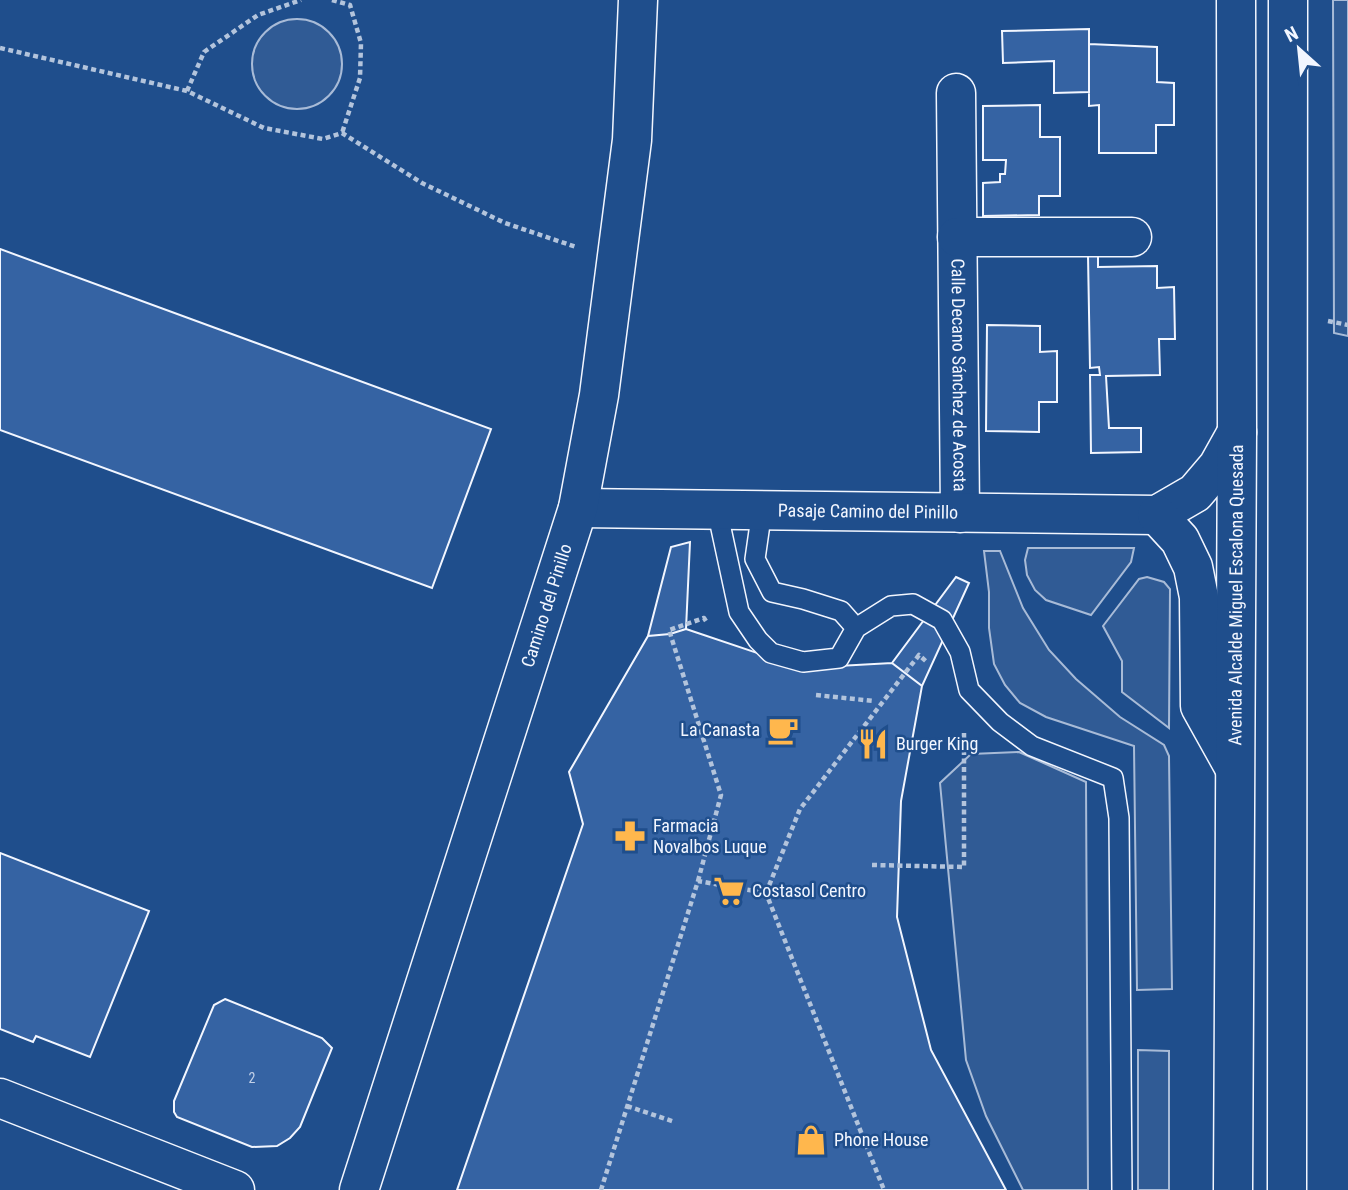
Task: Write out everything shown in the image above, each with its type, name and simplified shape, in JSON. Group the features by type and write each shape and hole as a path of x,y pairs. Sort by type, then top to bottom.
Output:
{"street":[{"name":"Camino del Pinillo","path":"359,1190 578,508 599,395 632,141 638,0"},
{"name":"Avenida Alcalde Miguel Escalona Quesada","path":"1233,1190 1236,0"},
{"path":"1287,1190 1288,0"},
{"name":"Calle Decano Sánchez de Acosta","path":"956,93 960,513"},
{"name":"Calle Decano Sánchez de Acosta","path":"957,237 1132,237"},
{"name":"Pasaje Camino del Pinillo","path":"578,508 1157,514 1195,493 1218,466 1237,432"},
{"path":"1157,514 1180,540 1193,567 1199,597 1200,706 1234,767"},
{"path":"0,1098 235,1190"}],"lane":[{"path":"717,510 739,612 758,640 771,653 803,662 839,658 856,628 891,606 913,604 943,620 960,652 969,690 1000,722 1032,746 1113,778 1119,818 1122,1190"},
{"path":"762,510 755,559 772,592 803,598 841,611 856,628"}],"path":[{"path":"187,91 204,52 258,15 301,0"},
{"path":"332,0 351,3 361,43 360,78 342,133"},
{"path":"0,48 187,91 264,128 323,139 342,133 422,183 505,223 617,261"},
{"path":"601,1190 698,881 721,794 668,630 704,618"},
{"path":"884,1190 766,893 800,809 919,655 932,666"},
{"path":"872,865 964,867 964,733 961,721"},
{"path":"698,881 766,893"},
{"path":"627,1106 675,1122"}],"shaded area":[{"path":"1333,0 1348,0 1348,336 1334,333"},
{"path":"297,19 314,22 329,32 339,47 342,64 339,81 329,96 314,106 297,109 280,106 265,96 255,81 252,64 255,47 265,32 280,22"},
{"path":"1028,548 1134,548 1131,562 1091,615 1046,600 1035,590 1027,575 1025,560"},
{"path":"984,551 1000,551 1023,608 1049,650 1076,679 1120,717 1164,745 1169,756 1172,989 1137,990 1134,746 1046,717 1020,703 1005,685 994,664"},
{"path":"1147,577 1164,582 1170,589 1169,728 1122,692 1122,661 1103,626 1139,579"},
{"path":"1019,752 1086,782 1088,1190 1023,1190 986,1116 966,1060 940,783 971,754"},
{"path":"1138,1050 1169,1051 1169,1190 1138,1190"}],"building":[{"path":"1089,29 1089,92 1054,93 1054,61 1003,63 1002,31"},
{"path":"1089,44 1157,47 1157,82 1174,83 1174,125 1156,125 1156,153 1099,153 1099,105 1089,106"},
{"path":"1040,105 1040,137 1060,137 1060,196 1039,196 1039,215 983,216 983,183 1000,182 1000,174 1005,174 1006,160 983,160 983,106"},
{"path":"0,249 491,429 432,588 0,430"},
{"path":"1088,256 1098,256 1098,267 1157,266 1157,288 1174,287 1175,339 1159,339 1160,375 1106,376 1109,428 1141,428 1141,452 1091,453 1090,375 1100,375 1099,367 1090,368"},
{"path":"987,325 1040,326 1040,352 1057,351 1057,402 1039,402 1039,432 986,431"},
{"path":"690,542 686,629 648,636 671,547"},
{"path":"956,577 969,583 922,686 892,663"},
{"name":"Costasol Centro","path":"686,629 802,668 892,663 922,686 901,801 897,917 931,1050 1006,1190 457,1190 583,824 569,772 648,636"},
{"path":"0,853 149,911 90,1057 36,1036 33,1042 0,1029"},
{"path":"225,999 322,1038 332,1048 300,1127 290,1138 277,1146 252,1147 177,1117 174,1112 174,1101 214,1005"}],"place":[{"name":"La Canasta","path":"783,730"},
{"name":"Burger King","path":"873,744"},
{"name":"Farmacia Novalbos Luque","path":"630,836"},
{"name":"Costasol Centro","path":"729,891"},
{"name":"Phone House","path":"811,1140"}]}
